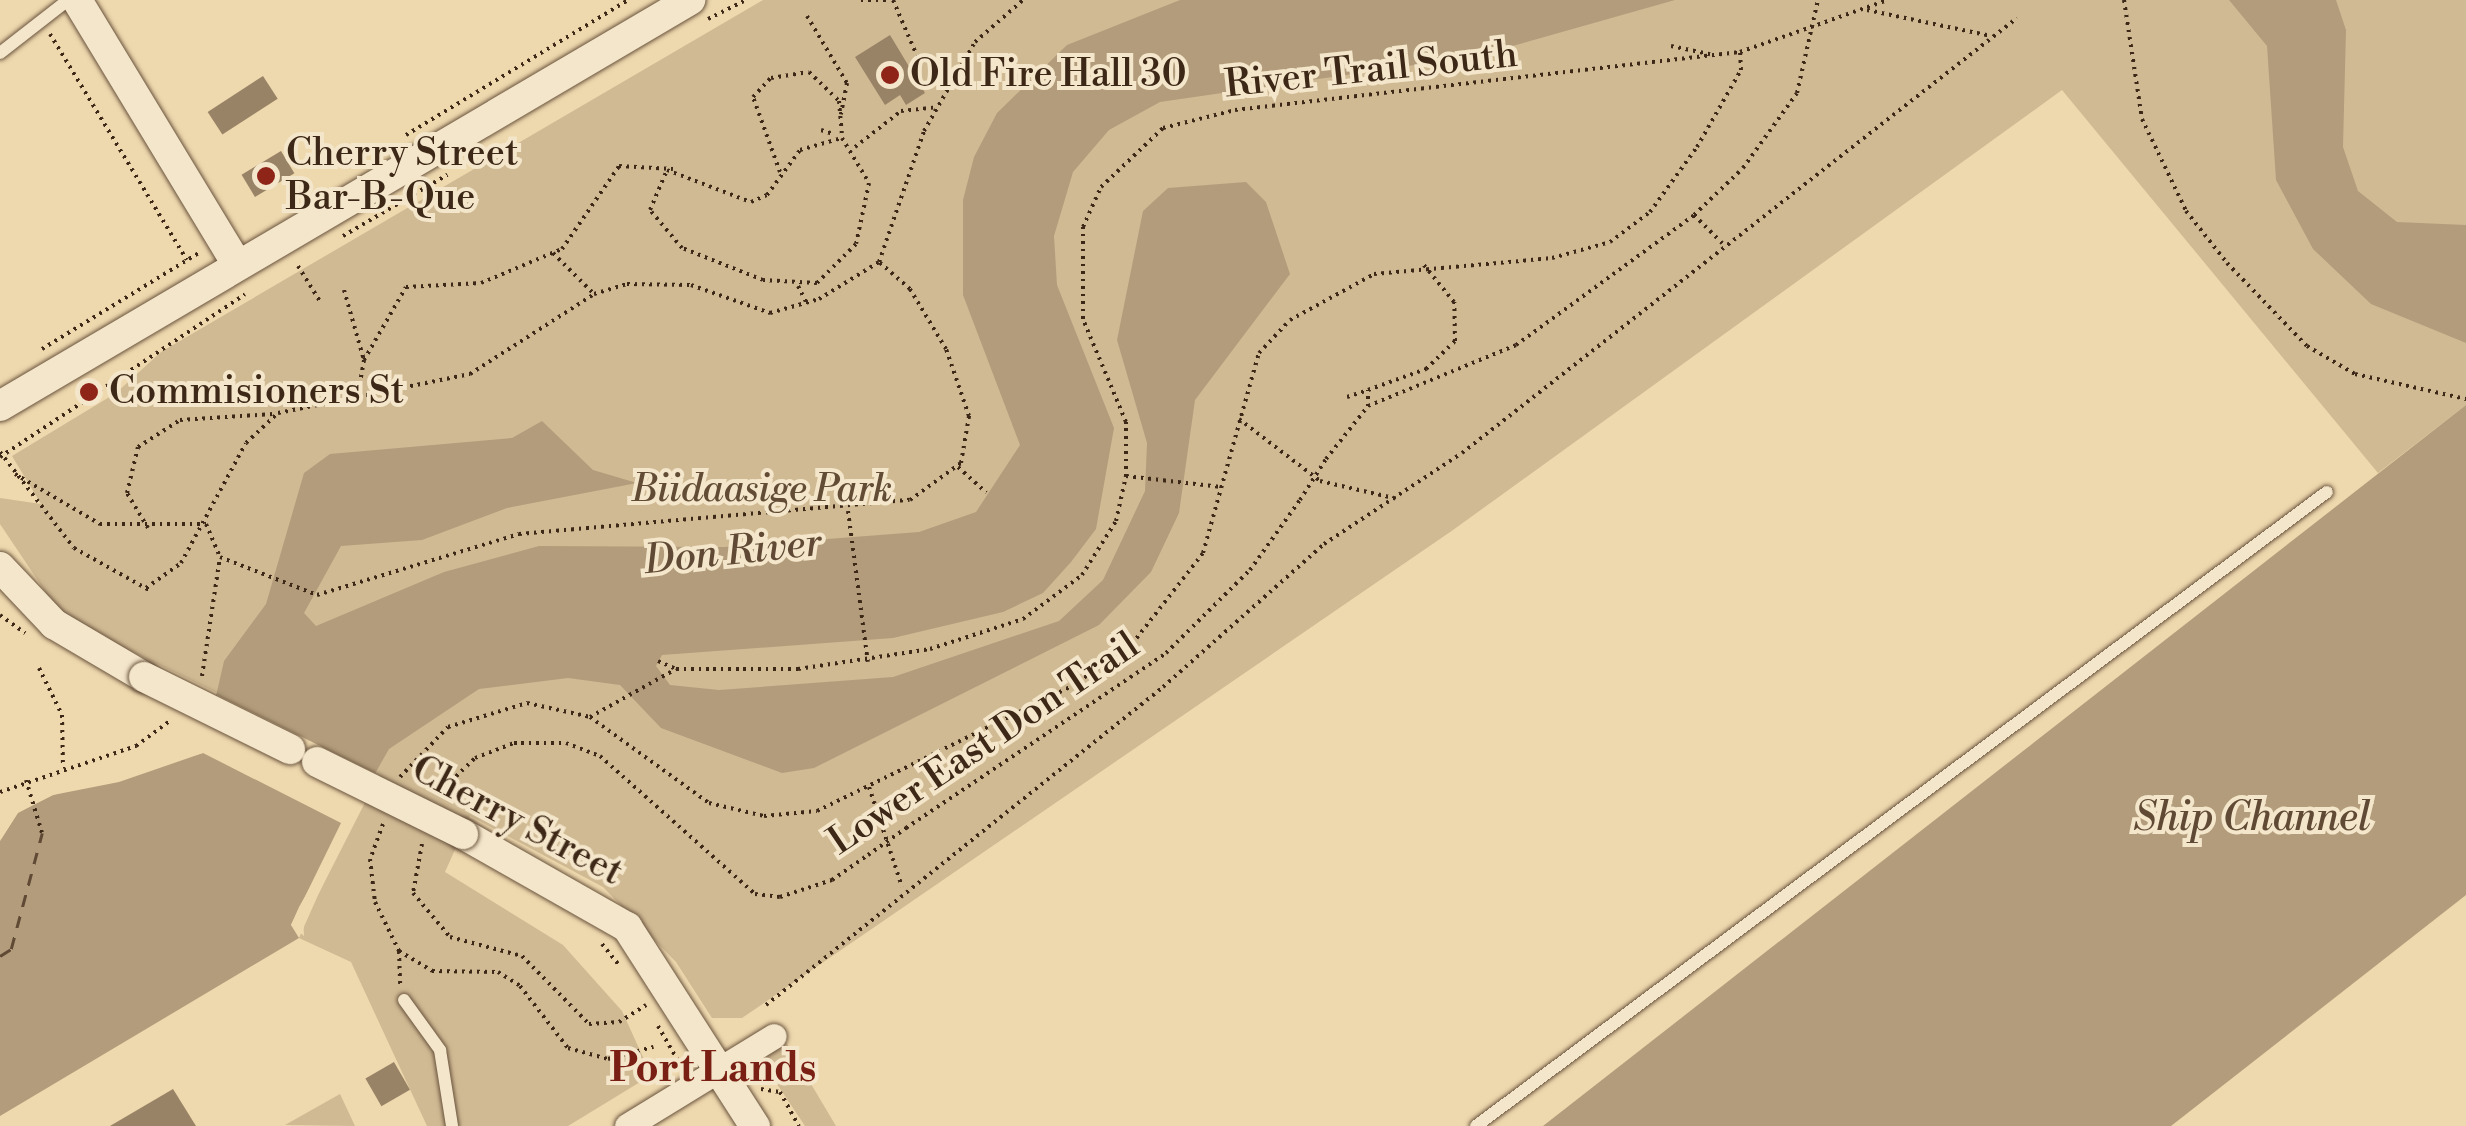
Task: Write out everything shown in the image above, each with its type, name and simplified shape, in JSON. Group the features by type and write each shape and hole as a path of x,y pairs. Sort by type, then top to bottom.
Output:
{"street":[{"path":"77,0 235,262"},
{"path":"0,406 235,262 695,11"},
{"name":"Cherry Street","path":"0,566 54,624 144,677 463,834 627,927 755,1126"},
{"path":"627,1126 774,1036"}],"lane":[{"path":"0,52 68,0"},
{"path":"1476,1126 2327,492"},
{"path":"404,1000 440,1050 452,1126"}],"path":[{"path":"695,11 746,0"},
{"path":"862,0 891,0 916,56 955,76"},
{"path":"148,528 127,493 138,447 180,420 278,414 470,374 594,294 654,282 770,313 807,304 879,262 938,108 955,76 975,42 1023,0"},
{"name":"Lower East Don Trail","path":"435,808 474,758 514,744 566,743 600,756 754,894 780,897 832,880 1166,654 1250,570 1326,459 1368,406 1516,346 1694,214 1743,168 1797,94 1818,0"},
{"path":"1740,52 1888,0"},
{"path":"2124,0 2142,120 2186,210 2227,263 2308,346 2355,374 2466,399"},
{"path":"1868,10 1991,36"},
{"path":"807,16 847,83 838,122"},
{"path":"766,1005 902,887 1164,687 1324,544 1398,499 1722,243 2017,18"},
{"path":"33,358 187,260 42,22"},
{"path":"1671,46 1715,55"},
{"name":"Lower East Don Trail","path":"397,786 423,747 487,708 527,703 590,717 709,803 764,816 817,812 1072,686 1132,644 1203,553 1259,353 1290,320 1324,295 1424,264 1552,258 1610,242 1650,212 1697,147 1740,70 1740,52"},
{"name":"River Trail South","path":"676,670 868,662 989,632 1056,601 1101,550 1129,476 1126,422 1083,319 1076,275 1100,188 1138,145 1190,116 1740,52"},
{"path":"780,172 752,109 762,82 790,72 819,76 839,101 842,138"},
{"path":"854,147 901,110 938,108"},
{"path":"677,170 667,170 650,194 663,234 763,280 798,286 840,268 856,244 869,183 854,147 821,130"},
{"path":"358,398 364,360 406,287 481,283 578,239 593,192 619,166 677,170 732,202 767,195 780,172 833,134"},
{"path":"324,242 454,171"},
{"path":"1694,214 1722,243"},
{"path":"280,269 310,251"},
{"path":"553,253 594,294"},
{"path":"206,524 220,557 263,579 318,595 358,590 519,534 672,516 848,511 910,500 958,467 970,436 966,395 910,288 879,262"},
{"path":"1348,397 1426,369 1455,340 1454,302 1424,264"},
{"path":"298,266 320,304"},
{"path":"798,286 807,304"},
{"path":"250,290 1,455 74,548 148,589 182,563 246,443 278,414"},
{"path":"344,290 364,360"},
{"path":"1368,390 1368,406"},
{"path":"1240,419 1320,481 1398,499"},
{"path":"958,467 986,492"},
{"path":"15,474 100,524 148,528 206,524"},
{"path":"1129,476 1221,487"},
{"path":"848,511 868,662"},
{"path":"590,717 612,710 676,670 658,661"},
{"path":"39,668 62,715 63,768"},
{"path":"26,780 42,834"},
{"path":"869,787 902,887"},
{"path":"390,804 370,860 375,902 399,951 404,1000"},
{"path":"423,839 413,893 450,937 522,956 589,1024 619,1022 646,1006"},
{"path":"599,941 629,976"},
{"path":"399,951 432,971 498,972 520,986 568,1048 608,1060 653,1047"},
{"path":"638,991 674,1053"},
{"path":"755,1093 774,1088 799,1126"}],"green space":[{"name":"Biidaasige Park","path":"763,0 2466,0 2466,405 2378,473 2062,90 1453,530 742,1018 712,1018 676,962 603,887 470,816 445,872 563,945 622,1011 648,1068 645,1079 568,1126 427,1126 351,962 299,938 374,769 63,618 0,524 0,498 41,504 12,456 116,393 161,352"},
{"path":"786,1042 836,1126 805,1126 775,1081 767,1056"},
{"path":"340,1094 355,1126 285,1125"}],"water":[{"name":"Don River","path":"1180,0 1675,0 1477,56 1160,102 1109,130 1073,172 1054,236 1057,285 1114,428 1096,529 1071,562 1043,593 1003,612 893,638 662,655 656,666 670,685 719,690 893,677 1059,621 1103,580 1145,491 1147,443 1117,340 1143,211 1168,188 1246,182 1266,202 1290,274 1195,400 1179,513 1151,572 1099,625 814,768 782,773 661,728 620,685 568,678 479,689 389,749 299,907 291,925 299,938 0,1116 0,841 18,812 53,795 203,753 224,661 266,604 304,473 330,454 512,438 542,421 593,470 637,483 507,508 422,540 341,546 304,613 316,626 444,572 539,546 724,547 919,532 976,512 1020,445 963,295 963,200 974,157 997,113 1067,45"},
{"path":"2229,0 2336,0 2346,30 2343,147 2358,191 2397,222 2466,225 2466,343 2371,304 2313,249 2276,180 2267,46"},
{"name":"Ship Channel","path":"2466,405 2466,895 2171,1126 1543,1126"}],"pier":[{"path":"217,695 379,775 318,895 303,909 304,936 291,925 341,823 203,753 119,782 53,795 18,813 0,841 15,809 51,791 199,749"}],"building":[{"name":"Old Fire Hall 30","path":"890,35 925,93 906,105 900,95 885,105 855,57"},
{"path":"263,76 278,99 222,135 208,112"},
{"name":"Cherry Street Bar-B-Que","path":"281,151 294,173 255,197 242,175"},
{"path":"394,1062 410,1090 381,1106 365,1078"},
{"path":"173,1089 196,1126 110,1126"}],"ferry route":[{"path":"0,956 11,949 42,833"}],"place":[{"name":"Old Fire Hall 30","path":"890,75"},
{"name":"Cherry Street Bar-B-Que","path":"266,176"},
{"name":"Commisioners St","path":"89,392"}],"district":[{"name":"Port Lands","path":"713,1069"}]}
